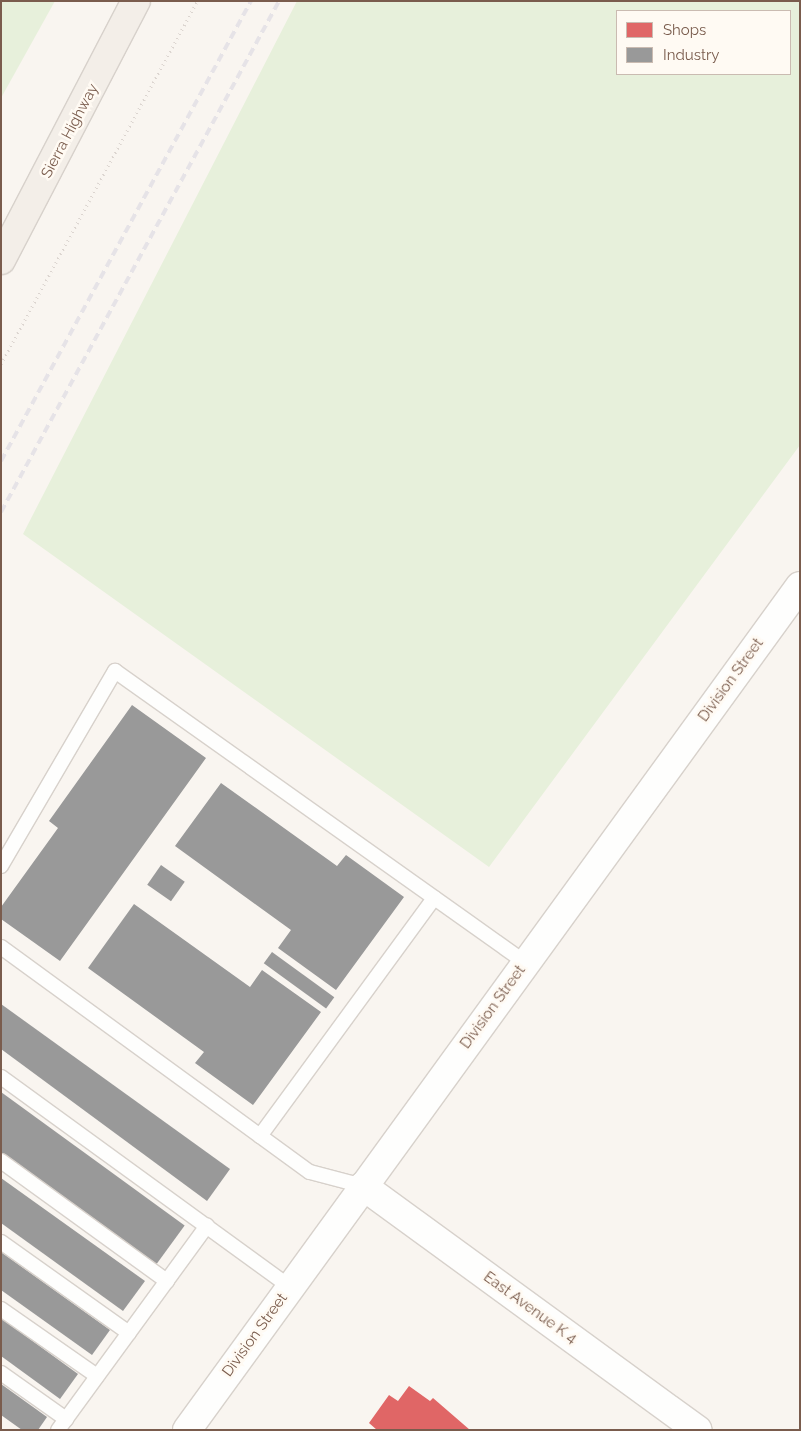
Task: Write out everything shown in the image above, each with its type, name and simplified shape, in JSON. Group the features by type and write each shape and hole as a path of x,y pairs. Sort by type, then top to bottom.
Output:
{"main road":[{"name":"Sierra Highway","path":"1,260 136,1"},
{"name":"Division Street","path":"187,1430 800,586"},
{"name":"East Avenue K 4","path":"363,1186 697,1430"}],"lane":[{"path":"1,866 115,671 526,963"},
{"path":"260,1136 434,898"},
{"path":"1,948 310,1172 363,1186"},
{"path":"1,1077 290,1287"},
{"path":"1,1161 167,1281"},
{"path":"1,1373 62,1424 207,1226"},
{"path":"1,1242 129,1333"},
{"path":"1,1309 97,1376"}],"path":[{"path":"1,364 197,1"}],"green space":[{"path":"1,1 55,1 1,98"},
{"path":"297,1 800,1 800,445 489,867 23,534"}],"building: Shops":[{"path":"409,1386 430,1401 433,1398 470,1430 377,1430 369,1423 389,1395 398,1401"}],"building: Industry":[{"path":"132,705 206,758 60,961 1,919 1,907 58,828 49,821"},
{"path":"221,783 337,866 346,855 404,897 336,990 278,948 291,930 175,846"},
{"path":"161,865 185,882 171,901 147,885"},
{"path":"134,904 250,987 262,970 321,1012 253,1105 195,1063 204,1052 88,968"},
{"path":"272,952 334,997 326,1009 264,963"},
{"path":"1,1004 230,1169 207,1201 1,1049"},
{"path":"1,1092 185,1225 153,1268 1,1158"},
{"path":"1,1178 145,1281 123,1311 1,1223"},
{"path":"1,1252 110,1330 92,1355 1,1290"},
{"path":"1,1318 78,1374 60,1399 1,1356"},
{"path":"1,1384 47,1417 38,1430 22,1430 1,1415"}],"railway":[{"path":"1,461 251,1"},
{"path":"1,512 279,1"}]}
